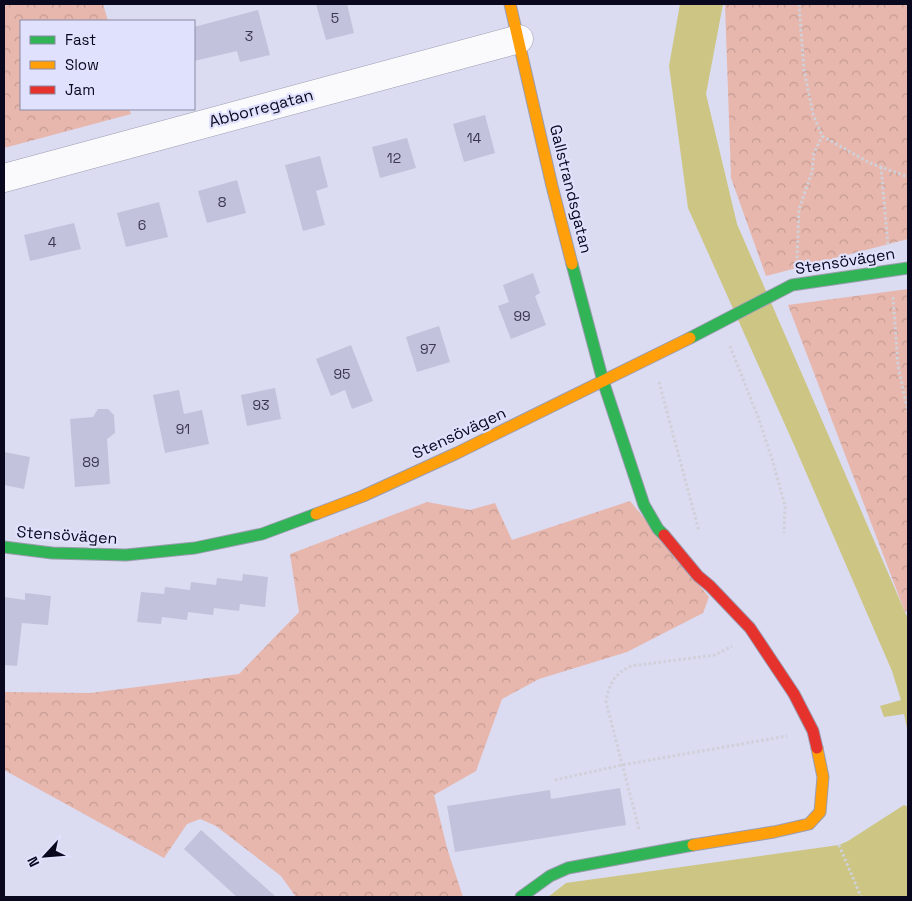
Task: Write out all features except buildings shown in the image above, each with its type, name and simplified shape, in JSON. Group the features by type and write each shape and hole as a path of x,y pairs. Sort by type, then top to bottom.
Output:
{"street":[{"name":"Gallstrandsgatan","path":"510,4 552,186 603,381 644,505 658,529 673,544 698,576 750,628 794,694 812,731 823,777 820,812 809,824 774,832 644,852 568,868 550,876 521,897"},
{"name":"Abborregatan","path":"4,178 519,39"},
{"name":"Stensövägen","path":"4,547 52,552 126,555 196,548 262,534 363,496 457,453 652,358 792,286 908,268"}],"path":[{"path":"799,4 804,70 813,114 822,136 870,163 908,177"},
{"path":"792,286 798,252 800,209 812,172 814,153 822,136"},
{"path":"881,167 898,366 908,412"},
{"path":"721,322 758,416 772,462 785,506 784,533"},
{"path":"652,358 700,535"},
{"path":"644,852 606,702 608,689 614,678 621,671 631,666 715,655 729,648 750,628"},
{"path":"555,780 622,765 812,731"},
{"path":"839,844 861,897"}],"green space":[{"path":"4,4 103,4 108,20 20,20 20,110 129,110 131,114 4,148"},
{"path":"725,4 908,4 908,239 766,276 731,178"},
{"path":"908,289 908,610 905,612 788,305"},
{"path":"630,501 709,597 703,613 627,652 539,679 502,699 476,771 434,795 447,848 463,897 296,897 281,876 216,826 200,819 187,824 164,858 4,770 4,692 90,693 239,674 299,612 290,554 427,502 470,510 495,503 512,540"}],"shaded area":[{"path":"680,4 723,4 706,94 737,224 908,619 908,733 904,714 884,717 880,706 901,700 892,671 795,447 688,208 669,66"},
{"path":"904,805 908,807 908,897 548,897 566,883 839,845"}],"traffic: fast":[{"path":"572,264 603,381 644,505 658,529 664,535"},
{"path":"690,338 792,285 908,268"},
{"path":"4,547 52,553 126,555 195,548 262,534 316,514"},
{"path":"521,897 550,876 568,868 693,845"}],"traffic: slow":[{"path":"510,4 572,264"},
{"path":"316,514 363,496 457,453 690,338"},
{"path":"693,845 774,832 809,824 820,812 823,777 817,748"}],"traffic: jam":[{"path":"664,535 698,576 750,628 794,694 813,731 817,748"}]}
